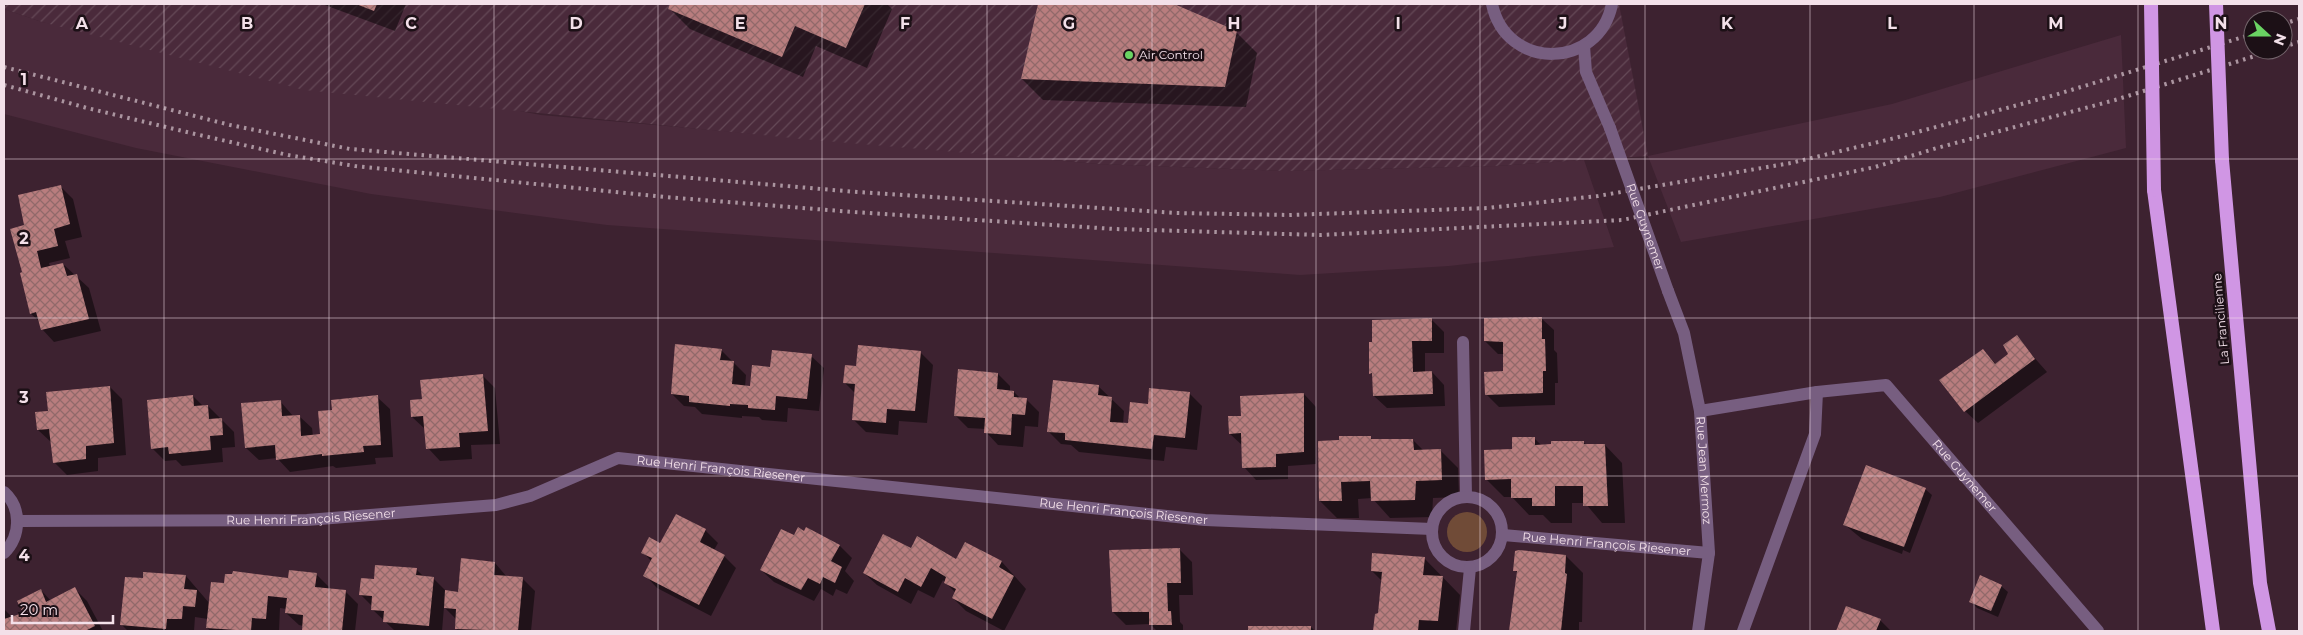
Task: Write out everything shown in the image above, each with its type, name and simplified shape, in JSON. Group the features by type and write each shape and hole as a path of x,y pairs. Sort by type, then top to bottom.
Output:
{"highway":[{"path":"2151,4 2154,190 2213,631"},
{"name":"La Francilienne","path":"2216,4 2222,160 2260,583 2269,631"}],"street":[{"path":"1492,4 1495,16 1506,34 1522,47 1542,54 1564,54 1584,46 1599,33 1610,16 1612,4"},
{"name":"Rue Guynemer","path":"1584,46 1586,72 1610,128 1684,333 1700,411"},
{"path":"1463,342 1466,496"},
{"name":"Rue Guynemer","path":"1802,395 1886,385 2098,631"},
{"path":"1743,631 1816,434 1816,392"},
{"name":"Rue Jean Mermoz","path":"1698,631 1709,552 1700,411 1802,395"},
{"name":"Rue Henri François Riesener","path":"17,520 307,520 496,505 530,496 618,458 1205,520 1432,529"},
{"path":"4,492 15,507 17,520 16,534 10,547 4,553"},
{"path":"1466,496 1478,498 1493,507 1502,523 1503,535 1496,554 1480,566 1470,568 1458,566 1442,557 1433,541 1432,529 1434,519 1439,510 1447,503 1466,496"},
{"name":"Rue Henri François Riesener","path":"1503,535 1709,552"},
{"path":"1464,631 1470,568"}],"shaded area":[{"path":"4,4 1619,4 1648,156 1495,166 1285,171 1099,164 802,139 304,90 42,22 4,9"},
{"path":"4,9 42,22 541,115 1099,164 1285,171 1495,166 1584,160 1614,247 1449,266 1300,275 607,225 371,194 136,148 4,114"},
{"path":"2121,35 2126,148 1940,197 1681,242 1648,156 1892,104"},
{"path":"1463,512 1471,512 1478,515 1484,521 1487,532 1484,543 1478,549 1471,552 1463,552 1456,549 1450,543 1447,536 1447,528 1450,521 1456,515"}],"building":[{"path":"356,4 377,4 374,11"},
{"path":"670,4 865,4 846,48 795,26 782,57 668,9"},
{"name":"Air Control","path":"1038,4 1174,4 1237,31 1225,87 1021,79"},
{"path":"61,185 70,224 54,229 58,246 37,251 41,268 63,263 67,276 77,274 89,319 41,330 36,312 30,314 20,273 22,272 10,229 24,225 18,195"},
{"path":"1542,317 1542,339 1545,339 1546,371 1543,371 1543,393 1485,395 1484,372 1503,371 1503,342 1484,341 1484,318"},
{"path":"1432,318 1432,341 1412,341 1413,372 1432,371 1433,394 1373,396 1372,373 1369,374 1369,342 1372,342 1372,320"},
{"path":"2017,335 2035,359 1964,412 1939,380 1983,349 1995,364 2008,354 2003,345"},
{"path":"675,344 722,349 720,360 734,361 732,384 750,386 752,365 770,367 772,350 812,354 807,399 776,396 775,410 748,408 748,405 730,404 730,406 689,402 689,396 671,394"},
{"path":"858,345 921,351 915,411 887,409 886,423 852,420 855,384 843,383 845,365 856,366"},
{"path":"958,369 998,373 997,389 1014,391 1014,397 1027,398 1025,415 1012,414 1011,435 984,433 985,418 954,416"},
{"path":"483,374 488,431 459,433 460,447 426,449 423,416 411,417 410,400 422,399 420,380"},
{"path":"1053,380 1099,385 1098,395 1112,397 1110,422 1128,423 1130,402 1148,404 1149,388 1190,392 1185,438 1154,435 1152,449 1065,440 1065,433 1047,432"},
{"path":"110,386 114,443 86,446 86,459 53,463 49,429 37,430 35,412 48,411 46,392"},
{"path":"1304,393 1304,452 1276,454 1276,467 1242,468 1241,433 1229,434 1228,416 1241,416 1240,396"},
{"path":"193,395 194,406 208,405 209,419 222,418 223,435 210,436 211,450 169,454 168,447 151,449 147,400"},
{"path":"378,395 381,445 363,446 364,452 322,456 322,454 276,460 275,445 245,448 241,403 281,400 282,416 300,415 301,436 320,434 318,411 332,410 331,400"},
{"path":"1339,436 1371,436 1371,439 1413,439 1414,450 1441,449 1442,480 1416,481 1415,500 1371,501 1370,481 1341,482 1342,501 1319,501 1318,441 1339,440"},
{"path":"1512,437 1535,437 1535,445 1551,444 1551,441 1584,441 1584,444 1605,444 1608,506 1583,506 1583,486 1555,486 1555,506 1532,506 1532,498 1511,498 1511,479 1485,480 1484,450 1512,449"},
{"path":"1866,465 1926,488 1904,547 1843,525"},
{"path":"676,514 706,529 700,542 725,555 699,605 643,576 652,558 641,553 649,537 660,543"},
{"path":"798,527 804,531 806,527 840,545 831,561 842,567 835,583 823,577 820,584 808,578 801,590 760,570 781,529 794,535"},
{"path":"883,534 911,548 917,536 956,559 965,542 1002,561 999,567 1014,576 992,619 952,598 956,589 944,583 946,577 931,568 921,587 905,578 898,592 863,573"},
{"path":"1180,548 1181,583 1167,583 1168,611 1171,611 1172,625 1149,625 1149,612 1112,612 1109,550"},
{"path":"1515,551 1566,555 1565,573 1567,574 1561,631 1509,631 1517,571 1513,571"},
{"path":"1372,553 1425,557 1423,575 1443,576 1438,621 1419,620 1418,631 1373,631 1375,614 1378,613 1382,572 1371,571"},
{"path":"461,558 495,562 494,575 523,577 518,631 455,629 456,609 444,608 445,590 458,592"},
{"path":"375,565 417,568 416,575 434,577 429,626 383,622 384,611 371,610 372,596 359,595 361,578 374,579"},
{"path":"289,570 317,573 315,587 346,590 342,631 302,631 303,615 285,613 287,598 268,596 266,619 252,618 251,631 206,628 211,582 224,583 225,574 232,574 233,571 288,578"},
{"path":"143,572 186,575 184,589 197,590 195,607 183,606 182,619 167,619 166,629 120,625 125,577 143,578"},
{"path":"1980,575 2002,585 1991,611 1969,602"},
{"path":"75,587 95,626 85,631 4,631 4,619 23,613 17,601 41,589 46,602"},
{"path":"1846,606 1881,619 1876,631 1836,631"},
{"path":"1248,626 1311,626 1311,631 1248,631"}],"railway":[{"path":"2293,21 2299,19"},
{"path":"4,67 230,125 350,149 857,192 1176,213 1289,215 1488,208 1598,196 1791,163 1895,138 2055,95 2243,37"},
{"path":"2293,44 2299,42"},
{"path":"4,85 87,108 195,134 288,155 355,166 665,197 853,212 1115,229 1320,235 1622,220 1875,167 1937,148 2115,100 2243,60"}],"place":[{"name":"Air Control","path":"1129,55"}]}
